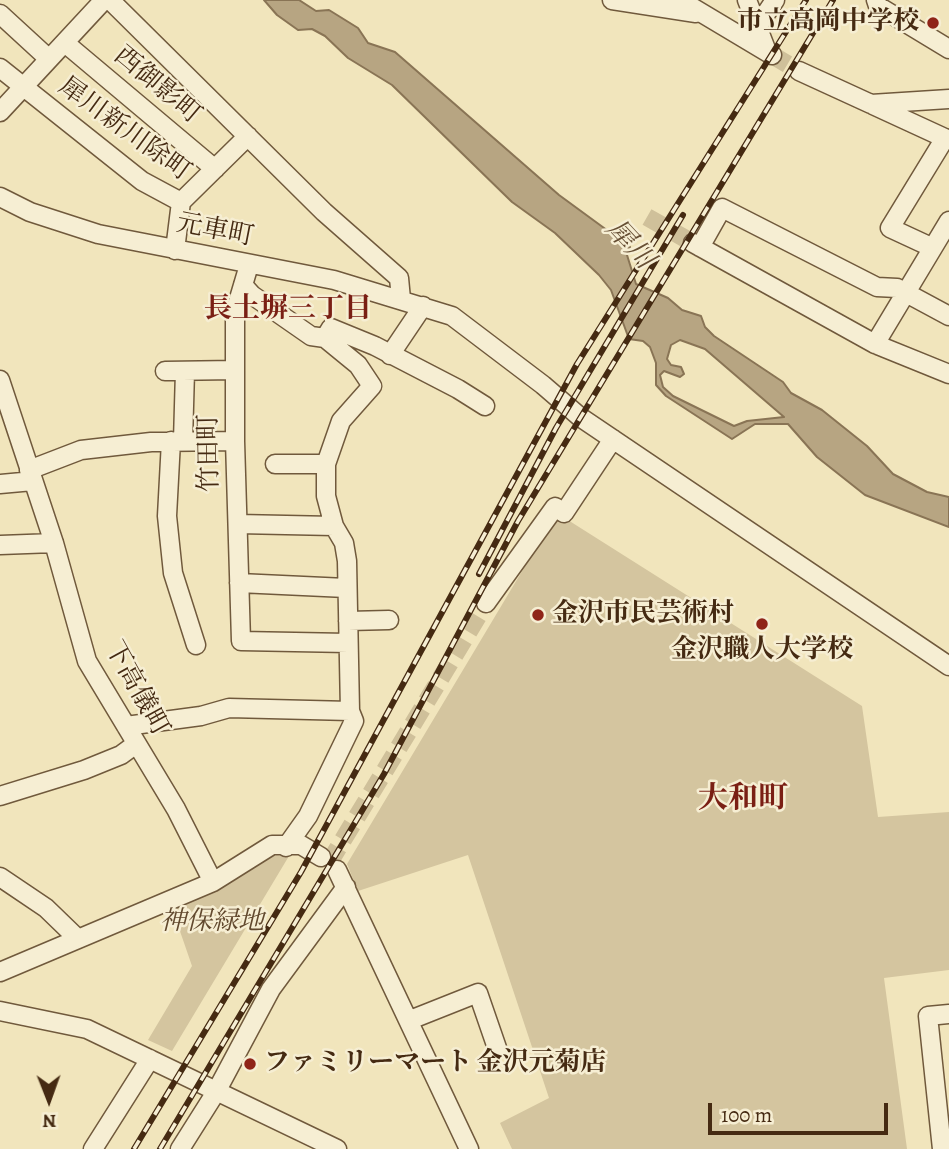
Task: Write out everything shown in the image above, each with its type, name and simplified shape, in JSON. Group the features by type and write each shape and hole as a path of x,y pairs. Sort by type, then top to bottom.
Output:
{"street":[{"path":"0,112 104,0"},
{"path":"110,0 324,212 399,278 401,299"},
{"path":"612,0 703,14"},
{"path":"680,0 769,52 747,0"},
{"path":"757,27 775,0"},
{"path":"876,0 878,6 949,49"},
{"path":"0,14 49,59"},
{"name":"西御影町","path":"65,43 215,169"},
{"name":"犀川新川除町","path":"0,68 142,181 181,202 176,250"},
{"path":"799,71 947,139 890,228 932,247"},
{"path":"871,104 949,99"},
{"path":"181,202 248,136"},
{"name":"元車町","path":"0,197 30,212 98,234 334,280 452,316 613,439 949,666"},
{"path":"949,316 897,288 877,287 722,208 697,245 875,344 949,374"},
{"path":"875,344 949,221"},
{"name":"竹田町","path":"249,265 235,312 235,441 241,641 348,643"},
{"path":"243,285 251,295 311,336 325,338 358,365 372,386 341,421 326,464 326,496 334,526 344,543 350,711 354,721 307,816 286,847"},
{"path":"390,355 423,306"},
{"path":"325,338 331,328 375,346 485,406"},
{"path":"186,370 167,516 173,573 195,645"},
{"path":"165,371 235,370"},
{"name":"下高儀町","path":"0,380 54,543 87,661 176,809 213,882"},
{"path":"486,603 555,507 564,513 613,439"},
{"path":"0,484 31,475 81,450 177,441 235,441"},
{"path":"275,464 326,464"},
{"path":"238,524 334,526"},
{"path":"0,545 54,543"},
{"path":"239,583 346,588"},
{"path":"348,621 389,620"},
{"path":"126,726 201,716 229,708 350,711"},
{"path":"0,796 84,770 121,755 136,744"},
{"path":"0,972 77,937 213,882 272,845 301,845 321,857"},
{"path":"337,870 470,1149"},
{"path":"0,877 46,908 77,937"},
{"path":"180,1149 216,1092 271,989 346,887"},
{"path":"410,1020 478,993 497,1048"},
{"path":"0,1011 87,1029 318,1144 337,1149"},
{"path":"942,1149 928,1016 949,1014"},
{"path":"93,1149 150,1059"}],"green space":[{"path":"560,515 862,706 878,817 949,812 949,970 884,978 907,1149 512,1149 500,1123 549,1098 468,855 358,891 347,864 555,516"},
{"name":"神保緑地","path":"266,855 289,856 172,1051 148,1040 192,966 172,908"}],"shaded area":[{"path":"264,0 299,0 316,11 329,10 358,28 368,43 395,52 559,195 630,247 627,255 636,284 668,298 682,310 701,316 705,327 714,336 783,382 791,393 822,410 867,446 893,474 927,492 949,497 949,527 865,495 817,457 788,424 755,424 732,439 666,396 656,385 656,363 650,347 643,341 629,339 611,290 599,275 555,233 512,202 392,85 348,58 325,36 312,29 298,30 277,15","holes":["680,340 705,349 784,417 747,421 734,426 673,396 663,387 660,375 664,371 680,377 684,374 681,367 671,365 667,359 671,345"]}],"tunnel":[{"path":"772,55 799,71"},
{"path":"647,217 693,243"},
{"path":"329,863 486,603"}],"railway":[{"path":"134,1149 301,872 577,364 806,0"},
{"path":"160,1149 384,774 518,521 833,0"},
{"path":"479,574 556,428 683,215"}],"place":[{"name":"市立高岡中学校","path":"933,23"},
{"name":"金沢市民芸術村","path":"538,615"},
{"name":"金沢職人大学校","path":"762,624"},
{"name":"ファミリーマート 金沢元菊店","path":"250,1064"}],"district":[{"name":"長土塀三丁目","path":"288,310"},
{"name":"大和町","path":"743,800"}],"water label":[{"name":"犀川","path":"629,245"}]}
